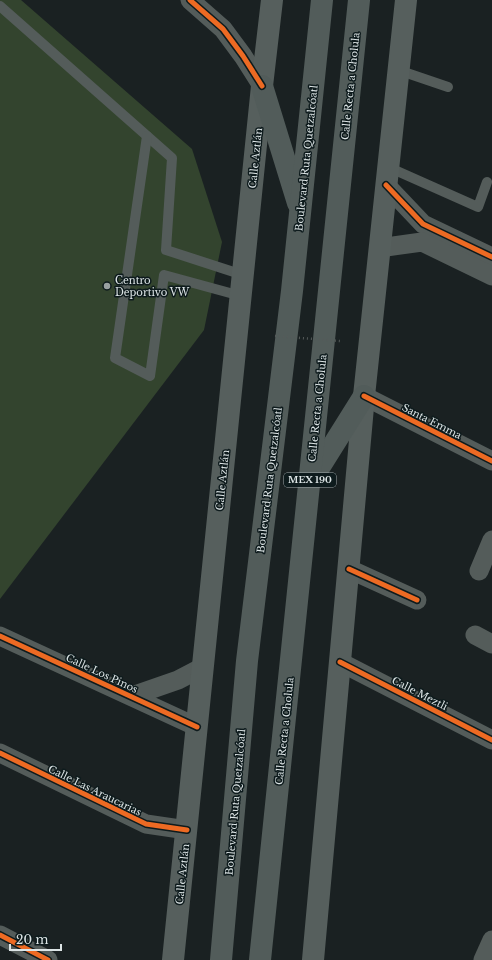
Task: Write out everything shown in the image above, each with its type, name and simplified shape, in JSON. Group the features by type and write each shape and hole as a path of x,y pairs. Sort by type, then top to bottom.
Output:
{"main road":[{"name":"Calle Aztlán","path":"173,960 272,0"},
{"name":"Boulevard Ruta Quetzalcóatl","path":"221,960 247,661 301,213 322,0"},
{"name":"Calle Recta a Cholula","path":"260,960 359,0"},
{"path":"313,960 364,396 406,0"},
{"path":"262,86 301,213"},
{"path":"309,484 364,396"}],"street":[{"path":"190,0 223,29 243,56 262,86"},
{"path":"387,176 423,224 492,257"},
{"path":"380,248 422,242 492,276"},
{"name":"Santa Emma","path":"364,396 492,462"},
{"path":"479,571 492,540"},
{"path":"349,569 417,600"},
{"path":"475,635 492,644"},
{"name":"Calle Los Pinos","path":"0,636 196,727"},
{"name":"Calle Meztli","path":"340,662 492,740"},
{"name":"Calle Los Pinos","path":"132,696 178,680 203,667"},
{"name":"Calle Las Araucarias","path":"0,753 146,824 186,830"},
{"path":"0,935 48,960"},
{"path":"483,960 492,940"}],"lane":[{"path":"0,6 172,158 166,250 243,275"},
{"path":"398,70 448,86"},
{"path":"147,136 116,358 150,376 164,275 241,296"},
{"path":"387,176 478,207 487,182"}],"path":[{"path":"275,336 340,341"}],"green space":[{"name":"Centro Deportivo VW","path":"0,0 21,0 192,149 222,242 204,330 0,599"}],"cycle path":[{"path":"190,0 223,29 243,56 262,86"},
{"path":"386,185 423,224 492,257"},
{"path":"364,396 492,461"},
{"path":"349,569 417,600"},
{"path":"0,636 197,727"},
{"path":"340,662 492,740"},
{"path":"0,753 146,824 187,830"},
{"path":"0,935 48,960"}],"place":[{"name":"Centro Deportivo VW","path":"107,286"}]}
